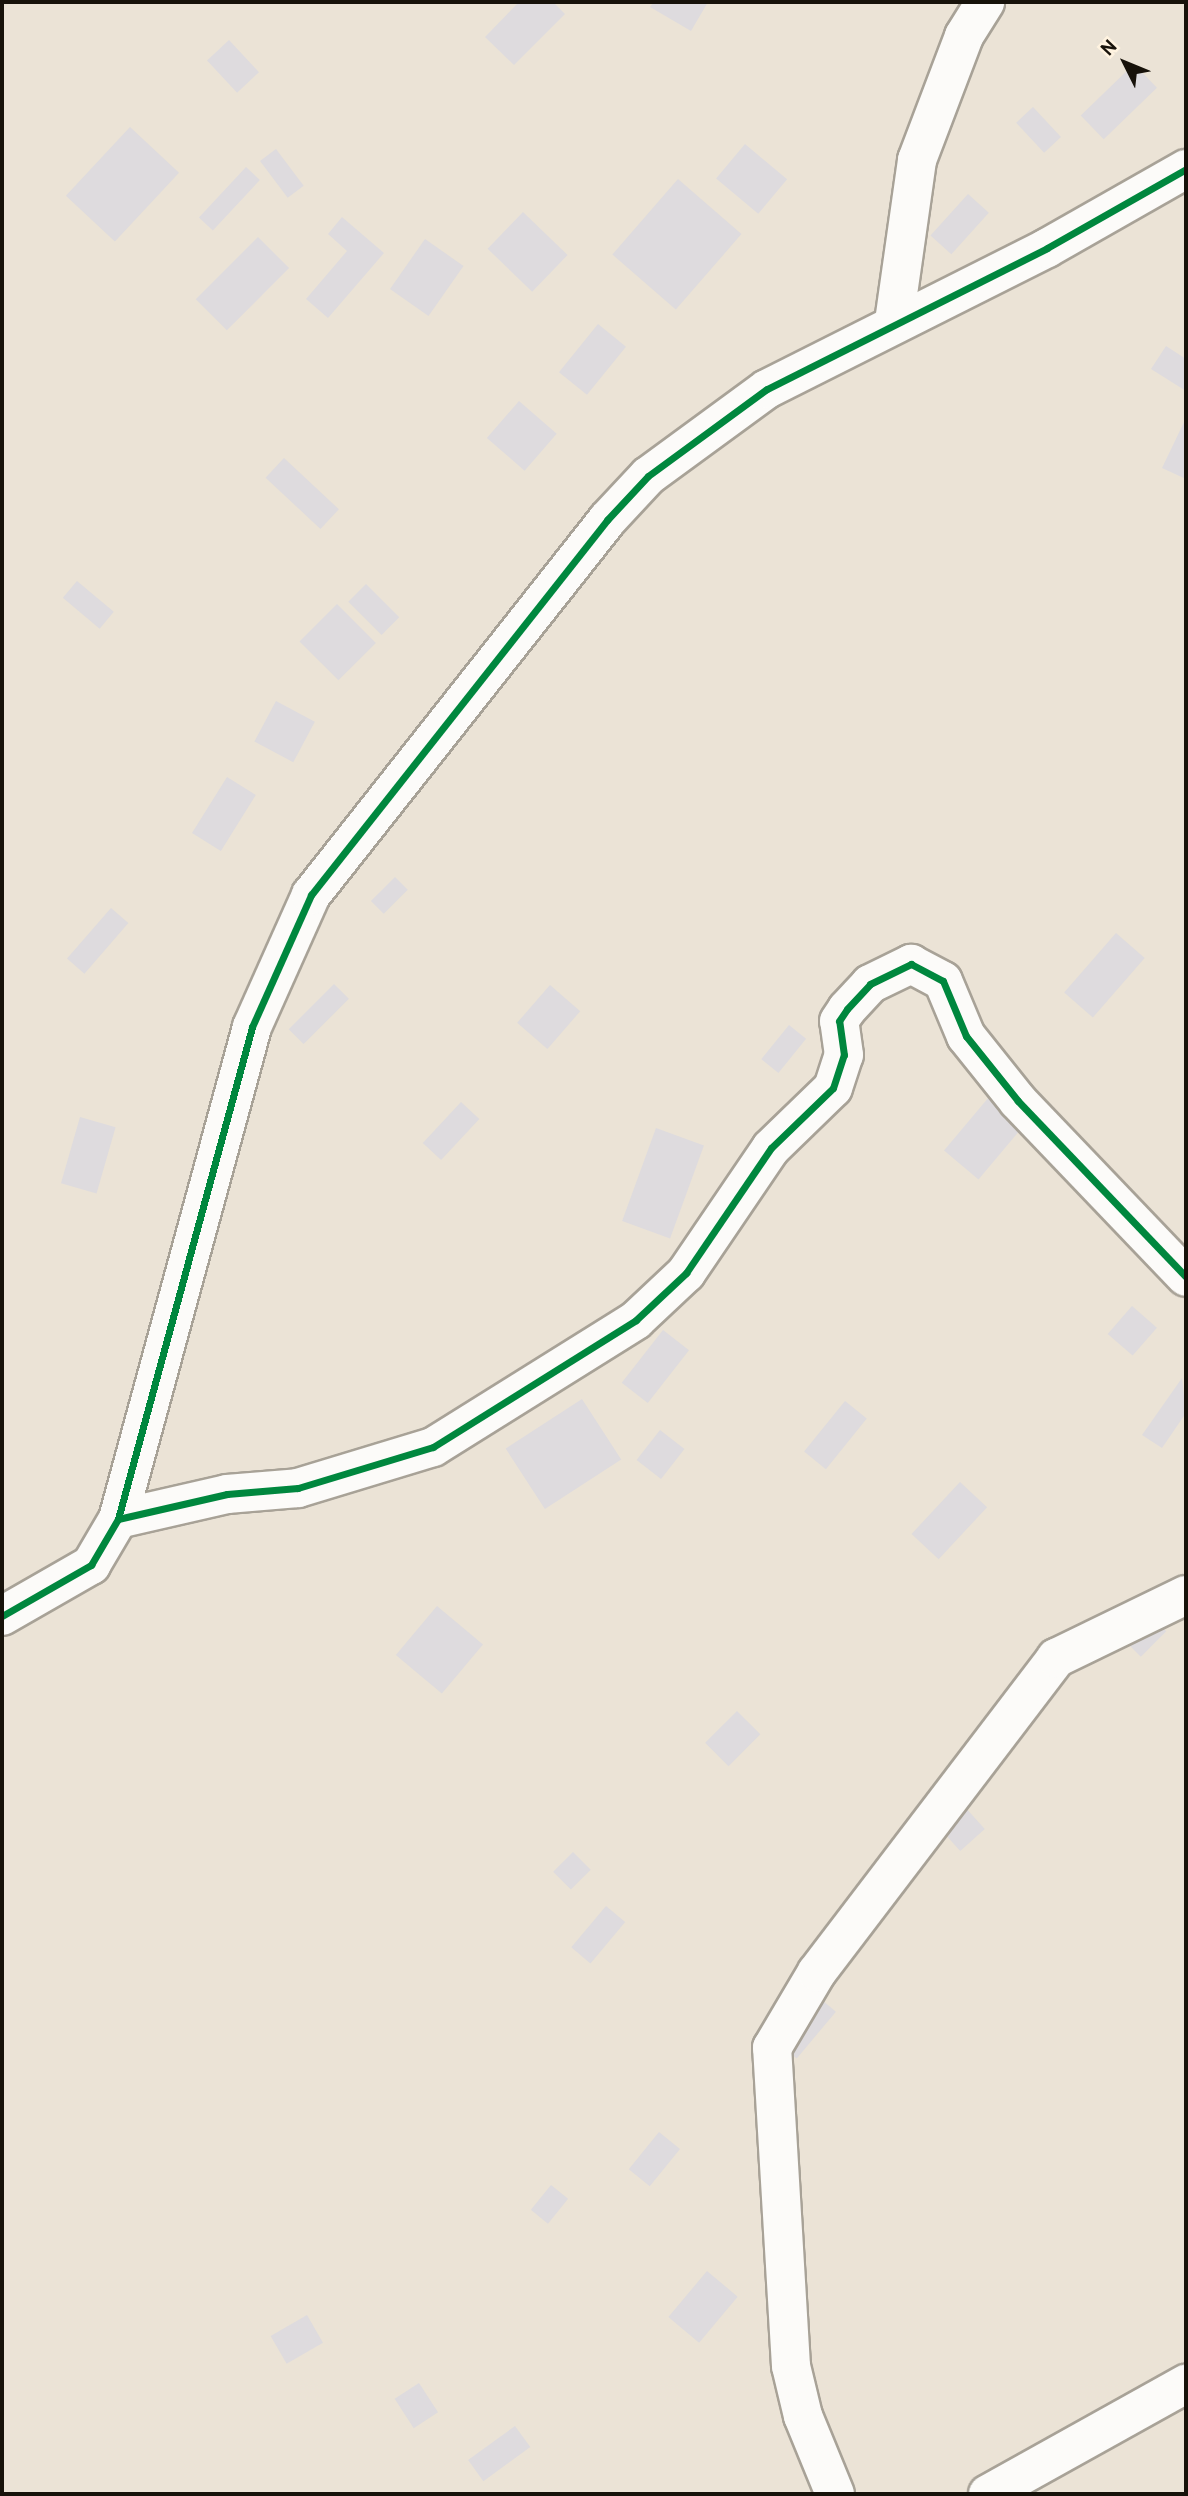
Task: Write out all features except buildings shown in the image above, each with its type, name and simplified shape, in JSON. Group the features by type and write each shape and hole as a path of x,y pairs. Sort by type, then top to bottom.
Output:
{"street":[{"path":"894,322 917,160 964,36 985,2"},
{"path":"2,1616 91,1565 118,1519 252,1027 311,895 648,476 767,389 894,322 1047,248 1186,169"},
{"path":"118,1519 227,1494 298,1488 433,1447 636,1320 686,1273 771,1149 833,1088 844,1055 839,1021 847,1009 870,984 911,964 943,981 966,1036 1010,1091 1186,1277"},
{"path":"835,2494 803,2416 791,2367 772,2048 817,1972 1056,1658 1186,1595"},
{"path":"988,2494 1186,2384"}],"cycle path":[{"path":"2,1616 91,1565 118,1519 252,1027 311,895 607,520 648,476 767,389 1047,248 1186,169"},
{"path":"118,1519 227,1494 298,1488 433,1447 636,1320 686,1273 771,1148 833,1088 844,1055 839,1021 847,1009 870,984 911,964 943,981 966,1036 1018,1101 1186,1277"}]}
